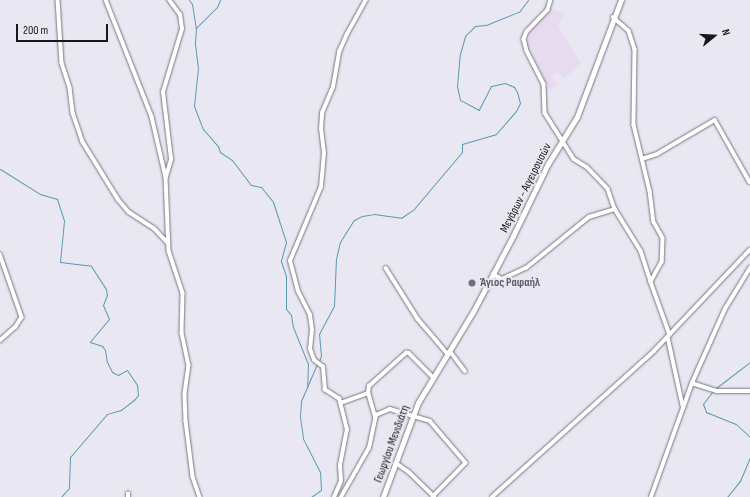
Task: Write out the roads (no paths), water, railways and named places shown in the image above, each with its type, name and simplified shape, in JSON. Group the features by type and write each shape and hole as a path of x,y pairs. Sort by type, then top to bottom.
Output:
{"main road":[{"name":"Μεγάρων - Αιγειρουσών","path":"433,378 449,353 493,274 543,173 576,117 620,0"},
{"name":"Γεωργίου Μενιδιάτη","path":"383,497 413,415 433,378"}],"street":[{"path":"58,0 62,63 73,113 83,142 118,199 129,212 154,228 168,244"},
{"path":"106,0 152,117 166,177 168,244 171,262 183,292 182,333 189,365 184,402 193,477 200,497"},
{"path":"166,177 171,160 163,92 182,34 180,15 169,0"},
{"path":"334,497 341,481 340,463 347,435 341,403 337,396 325,390 323,367 314,360 310,349 310,315 298,291 290,261 321,187 324,154 321,129 322,113 333,87 340,52 347,34 366,0"},
{"path":"551,0 549,8 527,32 524,39 527,51 544,84 545,113 574,159 587,167 608,189 615,210 641,251 669,336 683,407"},
{"path":"613,17 629,31 635,49 634,119 650,191 654,222 663,238 662,262 651,282"},
{"path":"642,159 657,154 715,120 750,182"},
{"path":"493,274 502,279 526,268 589,217 615,210"},
{"path":"492,497 669,336 750,250"},
{"path":"0,254 22,317 16,327 0,342"},
{"path":"386,268 418,319 465,371"},
{"path":"651,497 692,383 725,309 750,268"},
{"path":"341,403 368,393 378,376 406,353 409,353 433,378"},
{"path":"692,383 717,391 750,391"},
{"path":"341,497 369,448 375,416 368,393"},
{"path":"375,416 379,412 390,409 430,421 466,463 434,497 409,472 396,463"}],"waterway":[{"path":"189,0 192,4 196,28"},
{"path":"220,0 217,7 196,28 195,44 198,68 194,106 203,129 218,146 220,152 232,160 251,185 261,187 273,202 286,242 281,261 286,276 286,309 291,315 293,327 308,364 307,387"},
{"path":"319,361 321,356 319,334 334,306 336,259 340,242 354,220 362,216 374,214 401,218 413,210 462,152 462,144 496,134 516,111 520,103 517,92 514,87 505,83 491,86 479,110 460,100 457,86 460,54 465,36 475,26 486,25 519,12 528,0"},
{"path":"0,169 40,194 57,199 64,221 60,262 91,266 106,289 107,295 103,305 109,319 90,342 102,346 105,350 107,362 112,372 118,375 127,370 137,385 138,395 135,399 121,410 107,414 70,457 69,488 61,497"},
{"path":"716,388 750,362"},
{"path":"311,497 321,490 320,472 303,438 300,416 301,401 317,364"},
{"path":"712,392 703,404 706,412 736,424 750,437"},
{"path":"727,497 740,481 750,458"}],"place":[{"name":"Άγιος Ραφαήλ","path":"472,283"}]}
